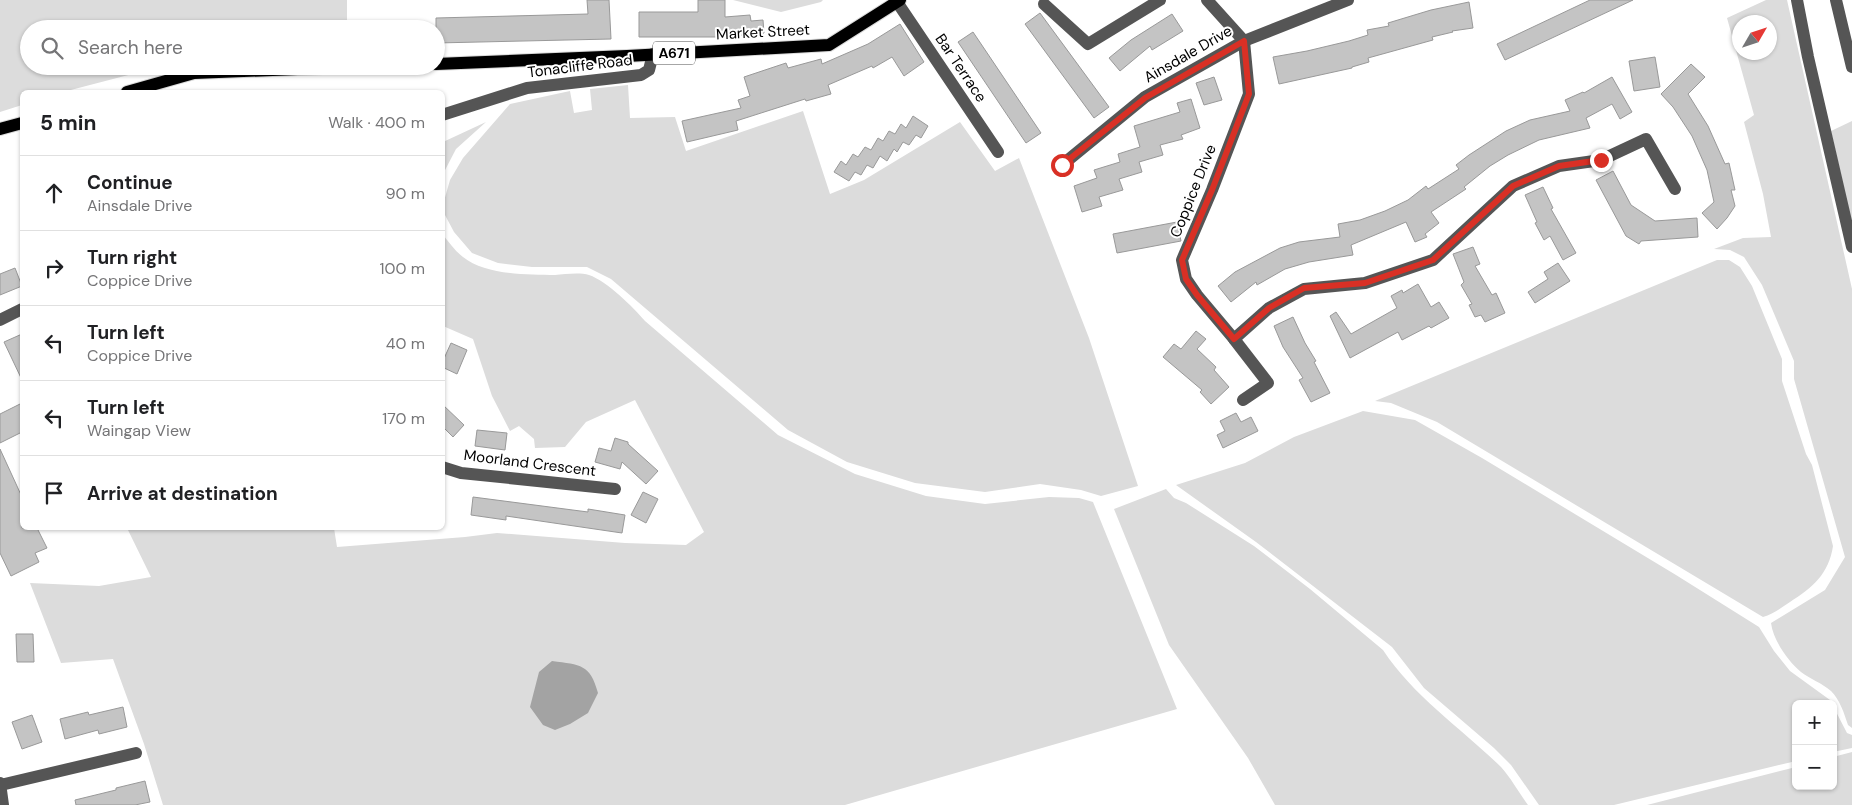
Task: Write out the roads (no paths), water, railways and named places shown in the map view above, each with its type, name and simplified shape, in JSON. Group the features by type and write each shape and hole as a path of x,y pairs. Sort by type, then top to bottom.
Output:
{"main road":[{"name":"Market Street","path":"445,64 829,45 898,1"},
{"path":"134,90 187,75"},
{"path":"0,129 20,124"}],"street":[{"path":"1044,4 1088,44 1160,0"},
{"path":"1207,0 1244,41"},
{"name":"Ainsdale Drive","path":"1062,165 1145,98 1244,41 1348,0"},
{"path":"1797,0 1808,57 1852,247"},
{"path":"1836,0 1852,67"},
{"name":"Bar Terrace","path":"898,1 998,152"},
{"name":"Coppice Drive","path":"1243,400 1268,383 1186,279 1182,260 1212,190 1249,94 1244,41"},
{"name":"Tonacliffe Road","path":"445,114 527,88 641,75 649,70 653,54"},
{"path":"1234,339 1269,308 1304,288 1365,283 1433,260 1513,186 1559,166 1601,160 1646,138 1675,189"},
{"path":"0,320 20,310"},
{"name":"Moorland Crescent","path":"445,468 461,473 615,489"},
{"path":"3,805 0,784 136,753"}]}
